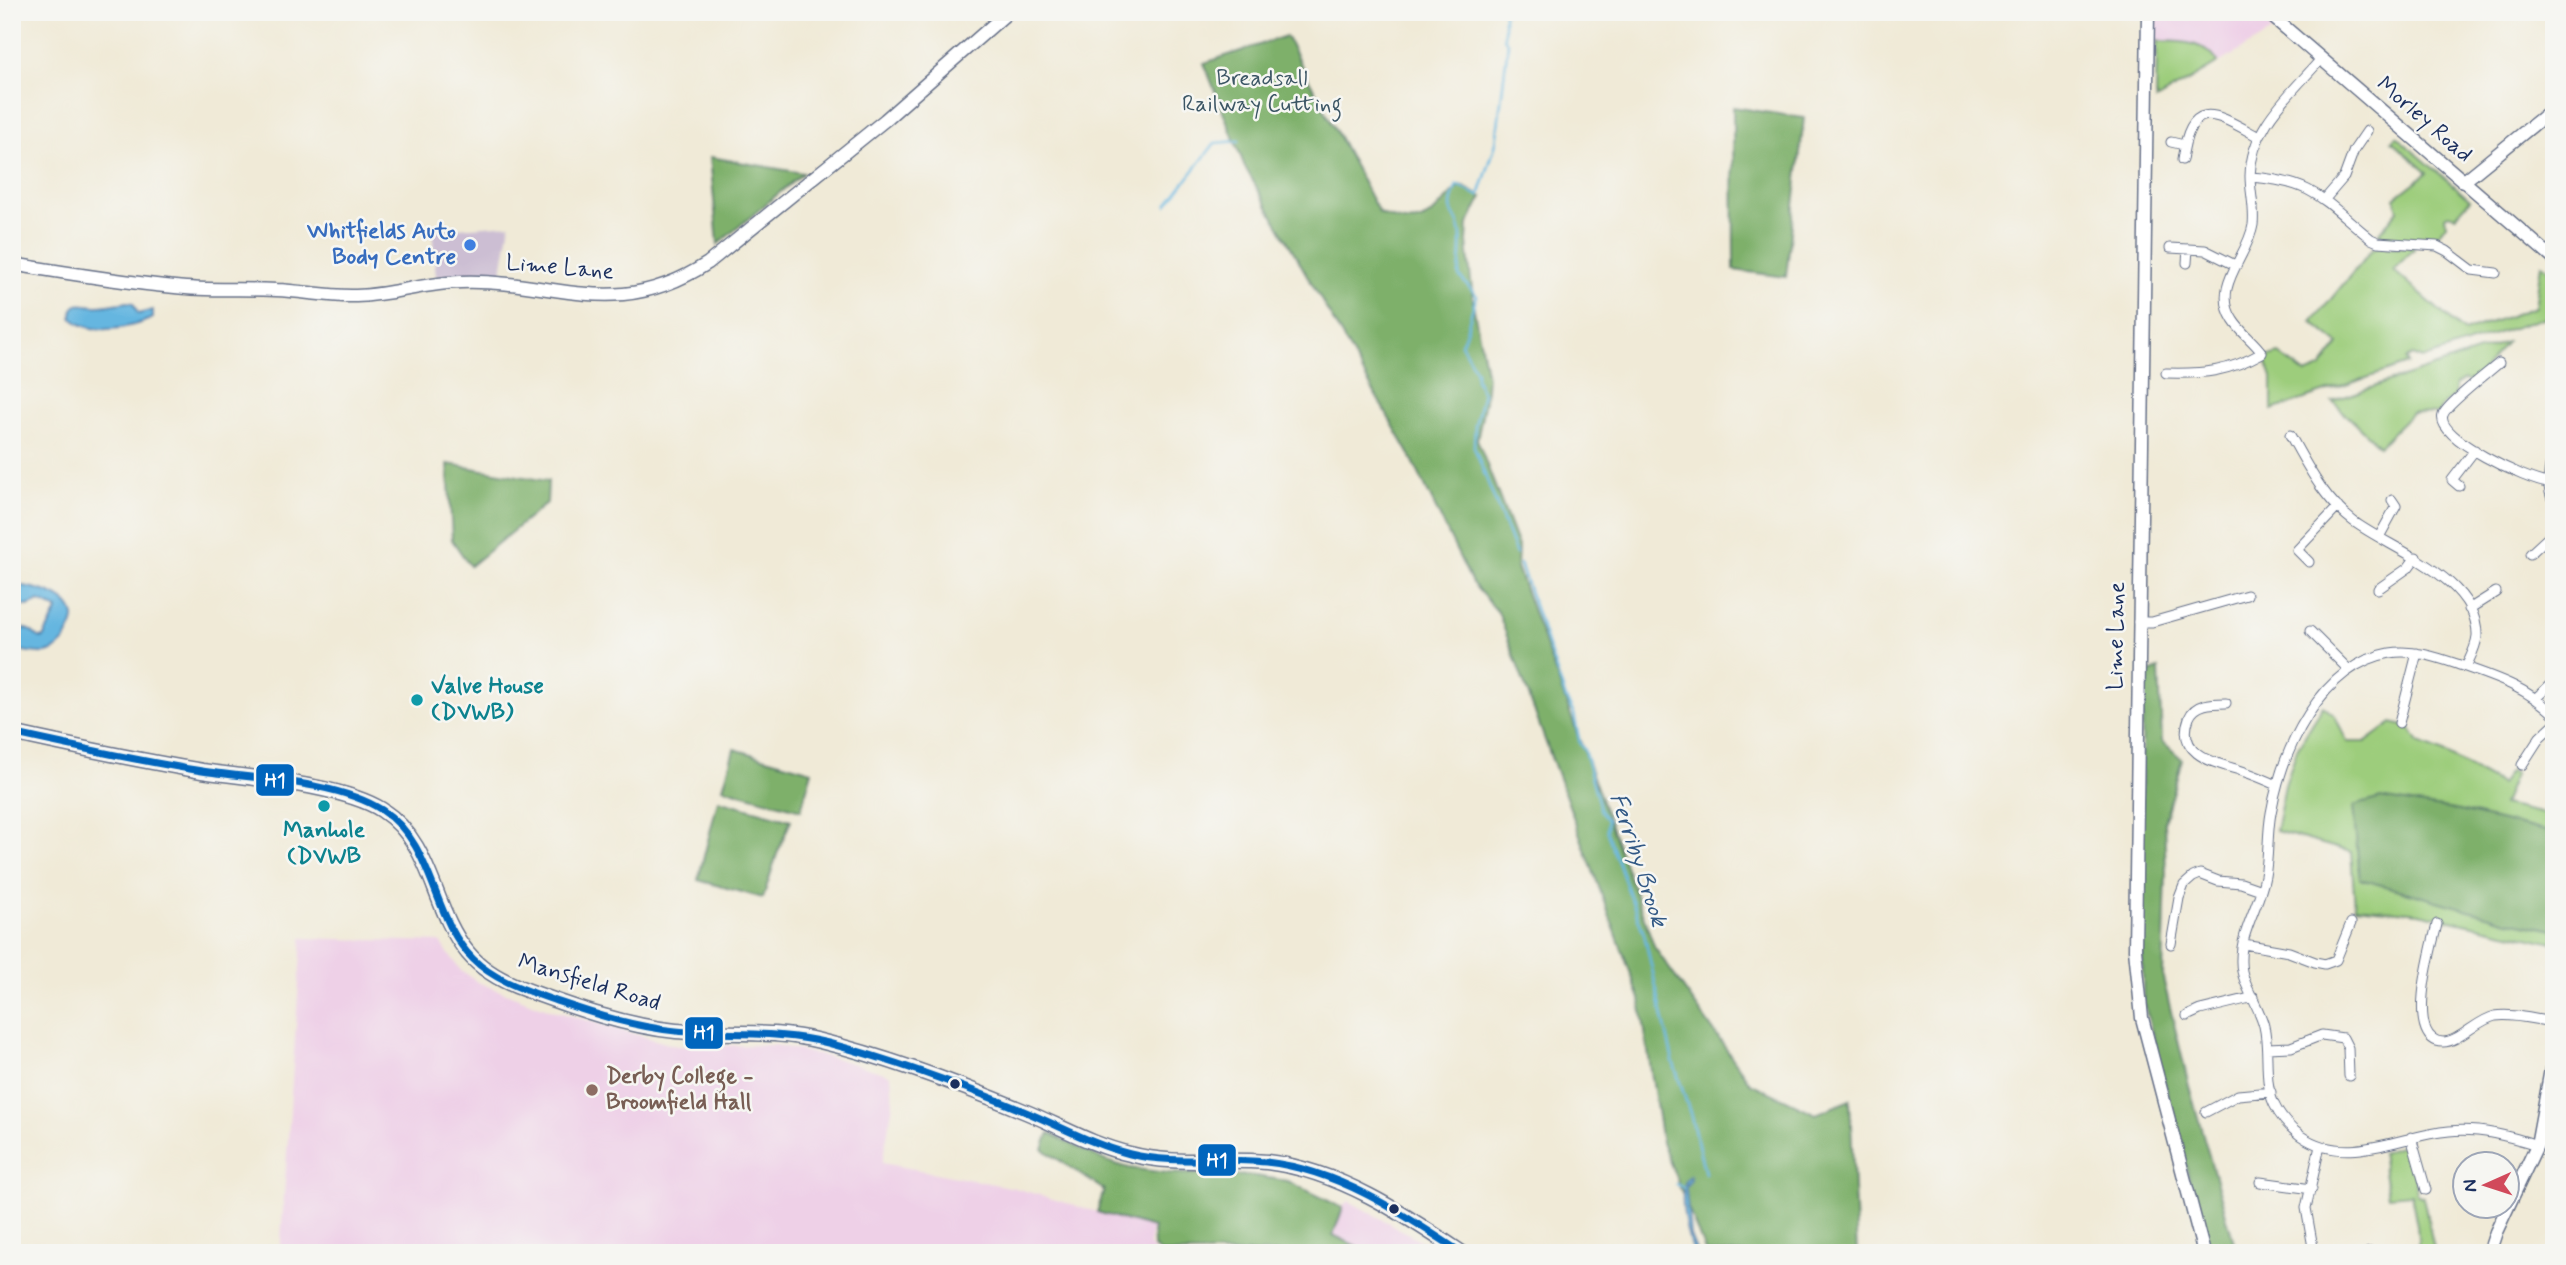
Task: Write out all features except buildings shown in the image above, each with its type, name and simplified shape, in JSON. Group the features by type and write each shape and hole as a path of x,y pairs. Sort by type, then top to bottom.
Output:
{"main road":[{"name":"Mansfield Road","path":"12,733 184,767 340,793 368,802 402,825 418,846 453,928 469,954 500,979 524,989 654,1028 780,1034 824,1042 901,1065 990,1097 1127,1154 1177,1161 1262,1162 1306,1170 1343,1184 1397,1212 1462,1253"}],"street":[{"name":"Lime Lane","path":"12,264 177,288 277,290 344,296 372,295 460,282 620,296 650,290 678,281 708,263 885,120 1008,12"},
{"name":"Lime Lane","path":"2148,12 2134,949 2138,995 2204,1253"},
{"name":"Morley Road","path":"2267,12 2554,259"},
{"path":"2166,373 2213,372 2237,366 2262,353 2231,318 2227,288 2235,265 2246,247 2253,224 2250,177 2257,136 2321,59"},
{"path":"2463,182 2554,108"},
{"path":"2182,160 2195,122 2207,115 2221,116 2257,136"},
{"path":"2325,199 2344,177 2354,150 2367,131"},
{"path":"2171,142 2185,145"},
{"path":"2250,177 2296,183 2325,199 2371,239 2437,246 2477,272 2496,273"},
{"path":"2170,248 2206,250 2235,265"},
{"path":"2187,263 2188,250"},
{"path":"2474,285 2477,272"},
{"path":"2499,363 2443,414 2442,422 2449,432 2474,450 2520,476 2548,483"},
{"path":"2187,373 2187,385"},
{"path":"2290,435 2318,486 2338,507 2354,522 2416,557 2442,576 2461,596 2469,610 2477,639 2466,667"},
{"path":"2459,486 2452,480 2474,450"},
{"path":"2554,450 2548,483 2554,503"},
{"path":"2379,537 2396,506 2392,500"},
{"path":"2309,562 2297,550 2338,507"},
{"path":"2530,554 2554,532"},
{"path":"2378,589 2408,568 2416,557"},
{"path":"2469,610 2496,592"},
{"path":"2138,622 2152,622 2247,596"},
{"path":"2310,631 2348,670"},
{"path":"2537,1145 2479,1131 2451,1130 2411,1137 2379,1147 2332,1150 2299,1135 2285,1121 2274,1104 2261,1017 2242,972 2241,962 2266,867 2270,820 2277,785 2298,731 2322,698 2348,670 2361,662 2391,652 2417,653 2508,682 2536,698 2554,714"},
{"path":"2399,723 2417,653"},
{"path":"2536,698 2554,681"},
{"path":"2226,702 2200,706 2189,716 2189,743 2205,760 2277,785"},
{"path":"2522,765 2540,737 2554,724"},
{"path":"2195,862 2200,874"},
{"path":"2171,944 2173,920 2184,885 2193,877 2200,874 2218,881 2241,883 2261,890"},
{"path":"2244,944 2280,949 2325,964 2336,960 2351,923"},
{"path":"2437,924 2422,992 2426,1030 2435,1040 2451,1040 2479,1022 2498,1016 2554,1022"},
{"path":"2187,1016 2200,1010 2253,997"},
{"path":"2267,1048 2291,1047 2322,1035 2343,1038 2348,1048 2349,1076"},
{"path":"2488,1253 2537,1145 2554,1054"},
{"path":"2206,1112 2238,1095 2271,1092"},
{"path":"2411,1137 2426,1189"},
{"path":"2314,1253 2306,1220 2306,1208 2320,1146"},
{"path":"2259,1182 2312,1189"}],"shaded area":[{"path":"2157,12 2251,12 2273,31 2156,100"},
{"name":"Whitfields Auto Body Centre","path":"510,224 501,278 462,275 436,277 432,230"},
{"name":"Derby College - Broomfield Hall","path":"302,938 440,942 460,969 477,982 545,1008 676,1046 775,1045 891,1075 893,1104 882,1163 1015,1188 1152,1228 1149,1245 1156,1253 280,1253"},
{"path":"1349,1201 1416,1238 1438,1253 1295,1253"}],"green space":[{"name":"Breadsall Railway Cutting","path":"1286,36 1379,213 1394,219 1417,221 1433,213 1460,185 1482,197 1468,224 1467,242 1474,310 1487,377 1477,439 1518,546 1517,567 1655,948 1750,1083 1816,1114 1850,1100 1857,1253 1706,1253 1662,1143 1640,999 1498,612 1472,583 1410,455 1245,167 1204,63"},
{"path":"2157,41 2199,46 2218,63 2156,100"},
{"path":"1733,107 1804,118 1786,277 1734,270"},
{"path":"2396,136 2470,200 2456,216 2445,216 2446,224 2434,240 2387,238 2381,237 2379,233 2398,210 2395,198 2427,173 2392,141"},
{"path":"710,157 716,158 803,173 718,244"},
{"path":"2412,247 2414,249 2393,270 2464,332 2535,307 2541,264 2554,274 2554,314 2422,359 2412,355 2406,360 2408,364 2272,410 2272,378 2265,358 2279,354 2306,374 2321,368 2339,344 2312,322 2373,248"},
{"path":"2506,342 2474,382 2464,380 2455,386 2454,396 2441,407 2438,414 2412,413 2379,446 2332,401"},
{"path":"448,464 548,481 547,503 470,566 452,540"},
{"path":"2159,669 2162,741 2182,759 2164,822 2166,871 2163,978 2189,1086 2237,1253 2208,1253 2143,998 2143,675"},
{"path":"2323,706 2335,716 2347,742 2366,742 2392,723 2409,727 2419,743 2442,752 2500,784 2510,771 2515,774 2503,805 2554,816 2554,943 2420,913 2355,907 2351,852 2276,831 2285,785 2297,749"},
{"path":"734,749 812,771 801,810 723,788"},
{"path":"2381,798 2460,811 2554,833 2554,930 2504,920 2360,879 2353,806"},
{"path":"718,800 791,820 763,898 698,880"},
{"path":"1049,1133 1106,1161 1129,1168 1167,1173 1255,1176 1288,1181 1343,1208 1333,1235 1358,1247 1354,1253 1160,1253 1154,1247 1153,1228 1097,1212 1104,1190 1043,1149"},
{"path":"2405,1145 2415,1176 2416,1194 2423,1197 2435,1253 2419,1253 2411,1194 2388,1196 2381,1153"}],"water":[{"path":"133,303 138,314 153,310 153,318 134,325 100,329 80,324 72,318 74,307 80,304 102,306"},
{"path":"18,585 51,593 71,608 74,621 63,642 56,649 42,653 12,649 12,625 43,638 58,609 39,601 28,606 18,604 12,608 12,587"},
{"path":"1690,1176 1686,1190 1690,1235 1697,1253 1693,1253 1688,1235 1683,1201 1683,1190"}],"waterway":[{"name":"Ferriby Brook","path":"1504,12 1504,38 1508,43 1496,143 1479,196 1457,185 1451,210 1460,228 1459,276 1477,296 1461,344 1476,371 1476,379 1483,393 1475,426 1474,447 1516,554"},
{"path":"1167,205 1215,143 1239,141"},
{"name":"Ferriby Brook","path":"1520,564 1566,699 1574,714 1580,744 1601,812 1607,820 1607,832 1644,934 1673,1061 1705,1173"},
{"path":"1676,1184 1684,1188"}],"transit line":[{"name":"H1","path":"12,733 178,767 319,787 364,800 399,824 413,842 449,923 459,942 473,959 502,980 536,994 602,1016 661,1029 790,1036 828,1043 953,1083 1130,1154 1164,1159 1266,1162 1319,1174 1393,1209 1462,1253"}],"place":[{"name":"Whitfields Auto Body Centre","path":"470,245"},
{"name":"Valve House (DVWB)","path":"417,700"},
{"name":"Manhole (DVWB","path":"324,806"},
{"name":"Derby College - Broomfield Hall","path":"592,1090"}]}
